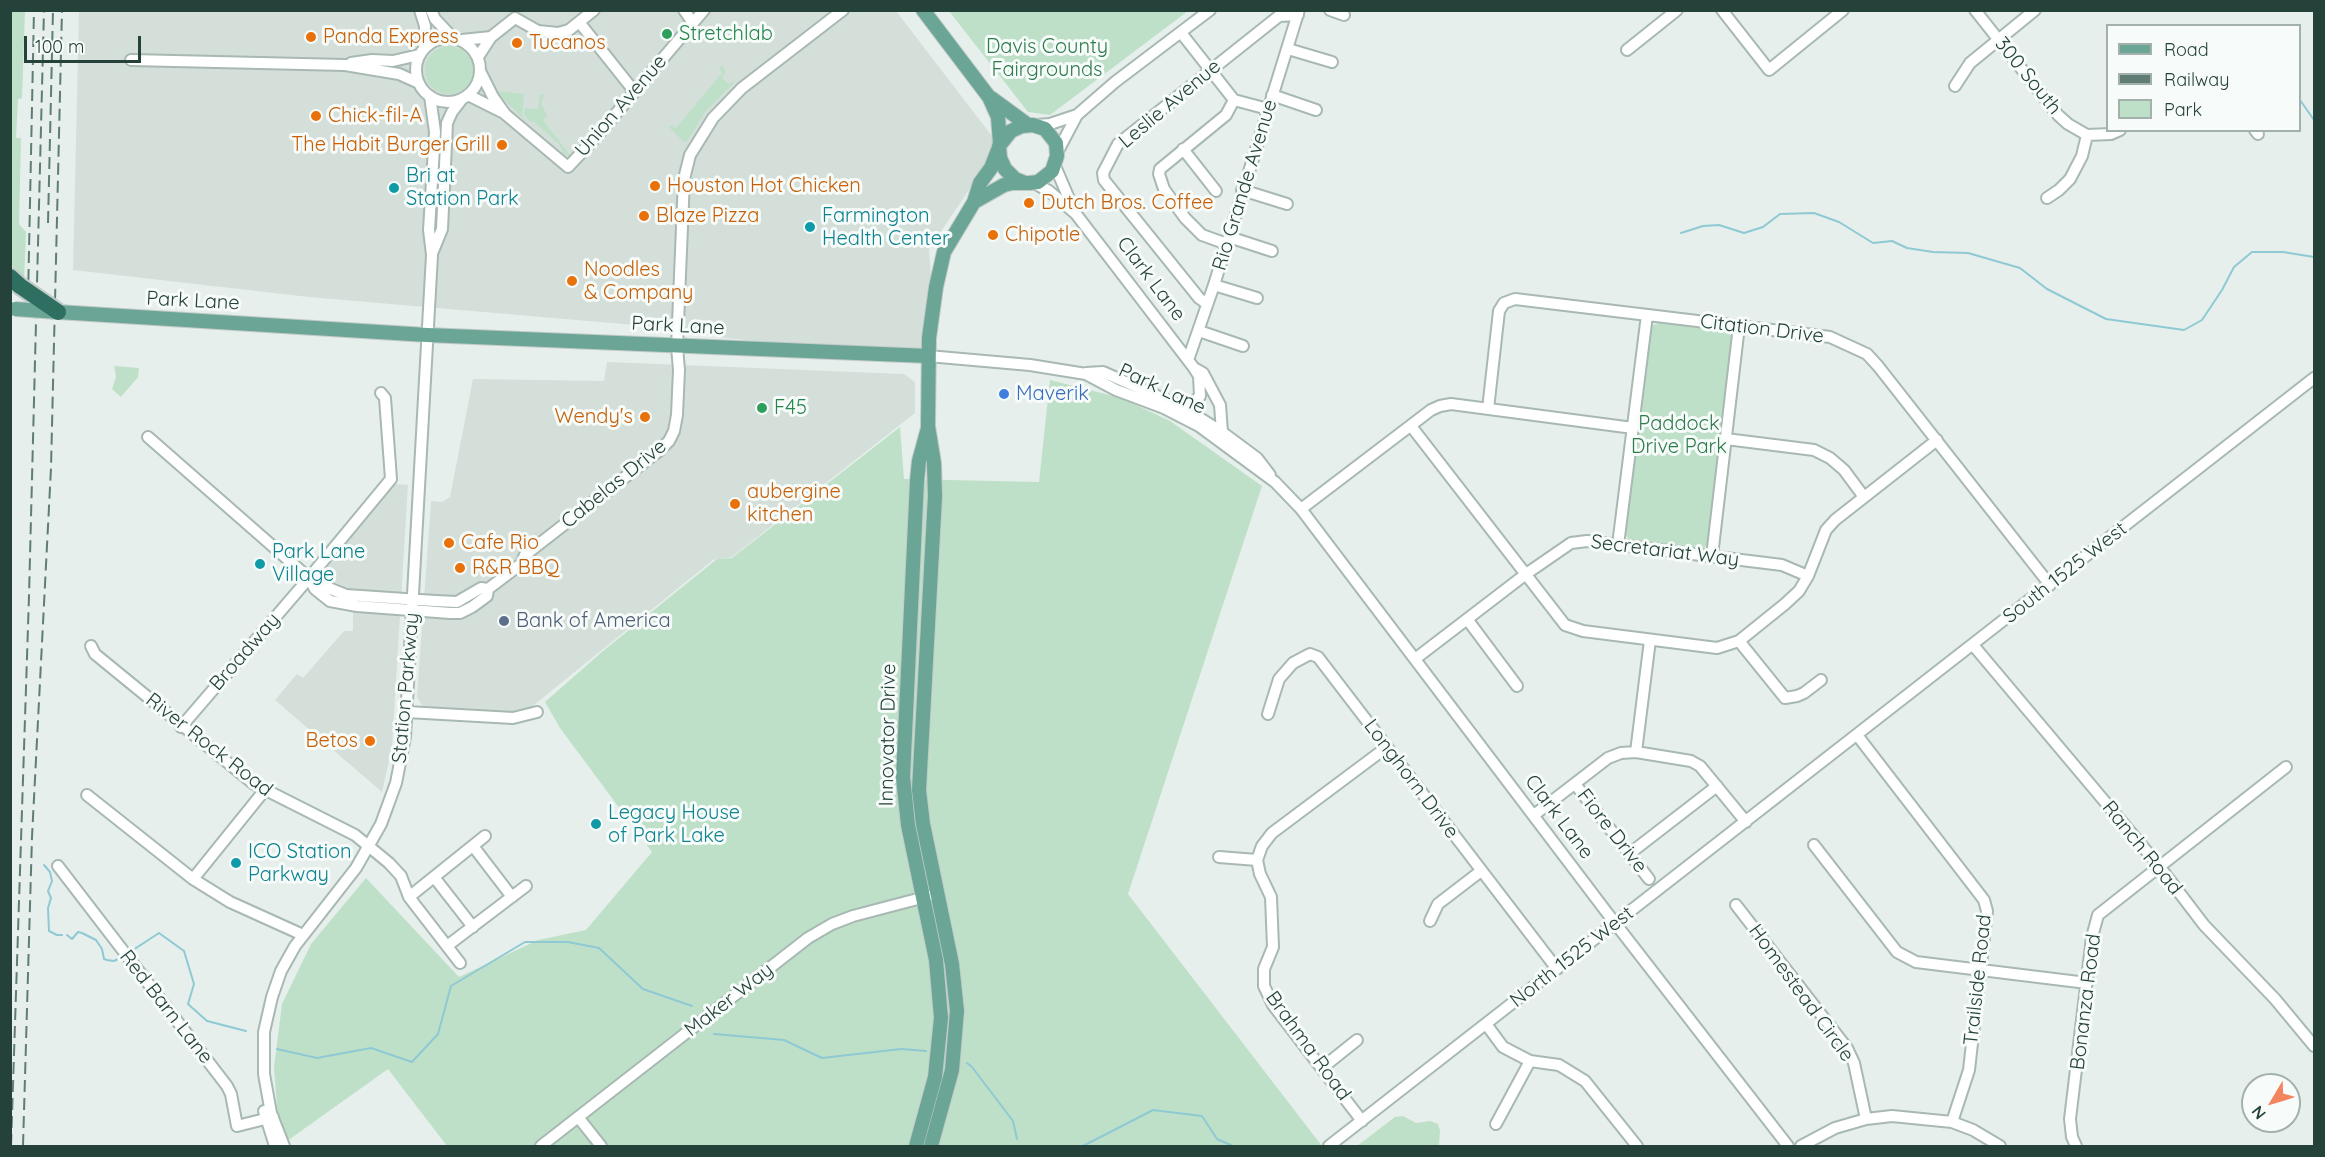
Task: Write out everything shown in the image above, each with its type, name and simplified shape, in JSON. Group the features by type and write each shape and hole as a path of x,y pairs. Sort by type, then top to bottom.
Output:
{"highway":[{"path":"15,282 58,312"}],"main road":[{"path":"923,10 989,97 998,117 999,147 1005,169 1016,179 1029,183"},
{"path":"974,202 1006,184 1029,183 1048,175 1055,166 1058,151 1050,134 989,97"},
{"path":"999,147 1011,131 1032,125"},
{"name":"Innovator Drive","path":"931,1146 950,1077 957,1029 954,979 922,824 919,790 935,503 934,462 928,426 929,332 944,252 974,202 980,183 991,168 999,147"},
{"name":"Park Lane","path":"13,308 427,335 928,356"},
{"name":"Innovator Drive","path":"916,1146 935,1077 941,1026 938,974 908,825 903,763 917,481 919,460 928,426"}],"street":[{"path":"419,83 417,65 422,52 425,26 420,10"},
{"path":"131,60 345,65 399,74 419,83 430,96 439,101 450,102 465,97 474,89 480,71 478,57 474,50 457,39 435,19 431,10"},
{"path":"478,57 491,37 513,14 524,25 545,33 558,33 569,30 594,10"},
{"path":"684,10 693,23"},
{"name":"Union Avenue","path":"480,71 493,97 505,114 568,167 704,10"},
{"name":"Cabelas Drive","path":"148,437 309,578 315,589 330,601 357,606 413,604 460,613 477,604 487,596 488,590 520,564 525,555 669,441 674,431 677,415 679,370 677,347 684,179 690,156 713,118 742,88 843,10"},
{"path":"1032,125 1061,121 1077,115 1115,82 1182,34 1210,10"},
{"path":"1330,10 1344,15"},
{"path":"1627,50 1677,10"},
{"path":"1722,10 1769,70 1844,10"},
{"name":"300 South","path":"1975,10 2058,115 2087,135"},
{"path":"1955,86 1970,63 2035,10"},
{"name":"Rio Grande Avenue","path":"1191,364 1242,190 1299,13"},
{"name":"Leslie Avenue","path":"1207,304 1199,298 1104,180 1103,173 1118,144 1279,16 1299,13"},
{"path":"579,22 634,92"},
{"path":"1182,34 1234,100 1268,109"},
{"path":"345,65 357,61 393,61 422,52 433,41 443,38 491,37"},
{"path":"1288,49 1332,62"},
{"path":"1272,95 1316,110"},
{"name":"Station Parkway","path":"269,1118 263,1043 269,1009 281,972 303,935 349,878 369,847 387,812 404,745 432,255 429,230 435,129 430,96"},
{"name":"Union Avenue","path":"465,97 505,114"},
{"name":"Station Parkway","path":"432,255 442,229 447,123 452,112 465,97"},
{"path":"1234,100 1226,115 1160,169 1159,180 1185,218 1202,235 1272,251"},
{"path":"1058,151 1077,115"},
{"path":"2047,198 2070,179 2082,156 2087,135 2116,132"},
{"path":"1183,149 1216,191"},
{"name":"Clark Lane","path":"1055,166 1076,214"},
{"name":"Clark Lane","path":"1029,183 1049,191 1076,214 1191,364 1199,376 1200,396 1192,404 1182,407"},
{"path":"1242,190 1287,204"},
{"path":"1214,285 1257,298"},
{"name":"Citation Drive","path":"1488,409 1499,311 1504,303 1515,299 1830,337 1867,354 2050,585"},
{"path":"1618,545 1647,315"},
{"path":"1712,556 1739,326"},
{"path":"1199,331 1243,346"},
{"name":"Park Lane","path":"928,356 1030,364 1086,374 1116,390 1164,408 1199,426 1275,482 1301,509"},
{"name":"Clark Lane","path":"1191,364 1203,373 1220,405 1222,432"},
{"path":"1086,374 1103,372 1182,407 1222,432 1257,458 1275,482"},
{"name":"South 1525 West","path":"1816,768 2314,378"},
{"name":"Broadway","path":"182,727 391,479 385,398 381,393"},
{"path":"1301,509 1440,406 1451,404 1633,428"},
{"path":"1411,426 1566,625 1583,632 1717,648 1739,641 1785,604 1808,576 1826,530 1835,520 1937,440"},
{"path":"1726,439 1814,450 1830,458 1844,470 1864,497"},
{"name":"Clark Lane","path":"1301,509 1616,924 1788,1146"},
{"name":"Secretariat Way","path":"1415,658 1571,543 1587,541 1782,565 1808,576"},
{"path":"1467,619 1517,686"},
{"path":"1636,752 1650,640"},
{"path":"1739,641 1785,698 1804,693 1821,680"},
{"name":"Ranch Road","path":"1973,645 2159,866 2204,925 2313,1040"},
{"name":"River Rock Road","path":"91,646 95,654 182,727 264,791 355,835 369,847 398,872 409,897 460,963"},
{"name":"Longhorn Drive","path":"1268,714 1279,679 1293,663 1310,654 1318,657 1557,969"},
{"path":"407,712 513,718 537,712"},
{"name":"Trailside Road","path":"1857,735 1984,900 1987,911 1969,1070 1953,1122"},
{"path":"1219,857 1257,860 1262,846 1272,833 1387,747"},
{"path":"1534,815 1608,758 1621,753 1636,752 1691,761 1708,774 1746,822"},
{"name":"Bonanza Road","path":"2076,1146 2072,1137 2070,1119 2092,937 2098,915 2286,767"},
{"name":"North 1525 West","path":"1329,1146 1816,768"},
{"name":"Fiore Drive","path":"1575,784 1649,879"},
{"path":"1629,854 1717,786"},
{"path":"194,879 264,791"},
{"path":"87,795 194,879 230,902 303,935"},
{"path":"409,897 485,837"},
{"path":"1814,845 1897,952 1916,962 2087,983"},
{"path":"473,846 512,897"},
{"name":"Brahma Road","path":"1257,860 1260,874 1271,897 1273,947 1264,969 1264,986 1273,1005 1362,1121"},
{"name":"Red Barn Lane","path":"58,866 227,1086 231,1094 237,1125 269,1118"},
{"path":"1430,921 1438,904 1481,871"},
{"path":"434,876 473,927"},
{"path":"447,946 526,886"},
{"name":"Maker Way","path":"541,1146 820,931 854,916 938,894"},
{"name":"Homestead Circle","path":"1736,905 1846,1048 1854,1063 1866,1119"},
{"path":"1486,1024 1503,1047 1530,1061 1559,1065 1579,1076 1637,1146"},
{"path":"1322,1068 1357,1040"},
{"path":"1496,1124 1530,1061"},
{"path":"1801,1146 1835,1128 1866,1119 1892,1116 1953,1122 1973,1130 2000,1146"},
{"path":"578,1117 601,1146"},
{"path":"269,1118 275,1146"},
{"path":"269,1118 284,1146"}],"shaded area":[{"path":"79,11 896,11 995,140 988,162 929,249 937,359 726,338 658,327 309,297 73,270"},
{"path":"607,362 904,374 915,382 915,413 732,557 713,560 529,709 517,713 423,707 417,697 431,501 442,502 450,497 473,379 604,381"},
{"path":"395,484 408,485 392,747 382,792 275,700 297,674 303,678 344,631 353,631 353,592 328,581 325,569"}],"green space":[{"path":"10,11 25,11 22,98 18,99 16,138 21,138 19,224 26,232 24,281 11,264"},
{"name":"Davis County Fairgrounds","path":"949,11 1188,11 1050,115 1028,112"},
{"path":"444,46 454,46 469,56 473,70 469,84 463,90 454,94 444,94 429,84 425,75 425,65 435,50"},
{"path":"722,66 726,72 722,77 728,84 733,81 734,83 705,112 687,142 684,142 669,127 671,125 676,128 722,73 719,68"},
{"path":"498,91 524,94 522,115 526,121 497,93"},
{"path":"540,94 544,95 541,104 547,115 543,120 570,155 576,152 573,157 564,154 559,144 534,122 529,121 524,114 525,108 538,109"},
{"name":"Paddock Drive Park","path":"1659,323 1727,331 1734,339 1709,543 1702,550 1630,541 1625,533 1650,330 1653,325"},
{"path":"114,366 139,368 138,377 121,397 112,389 116,377"},
{"path":"1050,380 1121,398 1170,421 1262,486 1128,894 1322,1146 447,1146 388,1069 280,1146 274,1067 282,1004 311,944 366,878 459,977 538,940 586,930 652,852 560,728 545,702 603,651 717,559 732,558 900,427 904,479 1039,482"},
{"path":"1403,1116 1416,1123 1430,1121 1438,1124 1439,1146 1357,1146 1395,1117"}],"waterway":[{"path":"2301,101 2314,120"},
{"path":"1681,233 1703,226 1719,225 1744,233 1763,227 1780,214 1814,213 1839,222 1873,243 1892,241 1907,248 1933,252 1968,253 2020,268 2047,289 2106,319 2184,330 2202,320 2234,267 2252,252 2283,252 2314,257"},
{"path":"44,865 50,872 52,881 48,891 51,898 48,908 49,931 62,935"},
{"path":"67,935 72,939 78,932 96,940 102,949 104,959 114,961 122,957"},
{"path":"130,952 159,933 184,951 194,984 188,1004 207,1021 246,1031"},
{"path":"277,1049 317,1058 371,1048 412,1062 438,1034 451,986 525,942 568,942 599,948 643,989 692,1006"},
{"path":"714,1034 784,1040 822,1058 901,1049 926,1051"},
{"path":"967,1063 1013,1121 1017,1139"},
{"path":"1083,1146 1153,1110 1202,1116 1217,1139 1233,1146"}],"railway":[{"path":"28,299 34,10"},
{"path":"11,1146 29,596 44,10"},
{"path":"48,223 53,10"},
{"path":"23,1146 32,837 51,468 62,10"}],"place":[{"name":"Stretchlab","path":"667,34"},
{"name":"Panda Express","path":"311,37"},
{"name":"Tucanos","path":"517,43"},
{"name":"Chick-fil-A","path":"316,116"},
{"name":"The Habit Burger Grill","path":"502,145"},
{"name":"Houston Hot Chicken","path":"655,186"},
{"name":"Bri at Station Park","path":"394,188"},
{"name":"Dutch Bros. Coffee","path":"1029,203"},
{"name":"Blaze Pizza","path":"644,216"},
{"name":"Farmington Health Center","path":"810,227"},
{"name":"Chipotle","path":"993,235"},
{"name":"Noodles & Company","path":"572,281"},
{"name":"Maverik","path":"1004,394"},
{"name":"F45","path":"762,408"},
{"name":"Wendy's","path":"645,417"},
{"name":"aubergine kitchen","path":"735,504"},
{"name":"Cafe Rio","path":"449,543"},
{"name":"Park Lane Village","path":"260,564"},
{"name":"R&R BBQ","path":"460,568"},
{"name":"Bank of America","path":"504,621"},
{"name":"Betos","path":"370,741"},
{"name":"Legacy House of Park Lake","path":"596,824"},
{"name":"ICO Station Parkway","path":"236,863"}]}
